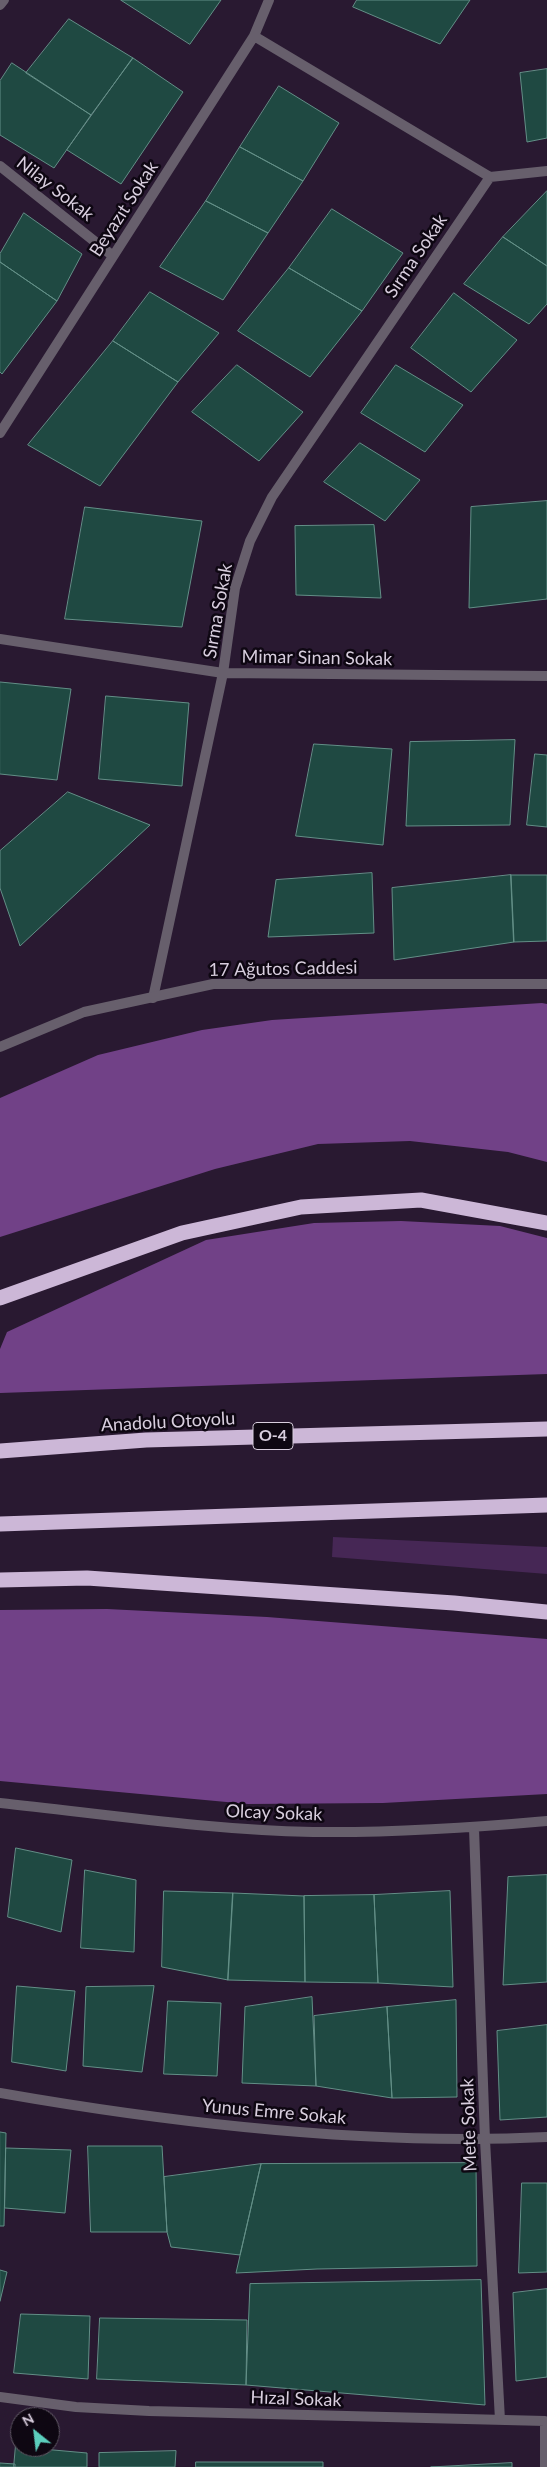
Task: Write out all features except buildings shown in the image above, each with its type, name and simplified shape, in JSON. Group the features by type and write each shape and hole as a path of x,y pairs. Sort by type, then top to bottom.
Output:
{"highway":[{"path":"0,1298 182,1233 301,1207 421,1200 547,1223"},
{"name":"Anadolu Otoyolu","path":"0,1451 146,1440 547,1429"},
{"path":"0,1524 547,1505"},
{"path":"0,1580 87,1578 454,1603 547,1612"}],"street":[{"path":"0,5 4,0"},
{"name":"Beyazıt Sokak","path":"0,433 254,36 269,0"},
{"path":"254,36 490,177 547,171"},
{"name":"Nilay Sokak","path":"0,166 113,256"},
{"name":"Sırma Sokak","path":"153,998 223,673 235,588 250,541 272,497 490,177"},
{"name":"Mimar Sinan Sokak","path":"0,638 223,673 547,676"},
{"name":"17 Ağutos Caddesi","path":"0,1047 84,1012 213,984 547,984"},
{"name":"Olcay Sokak","path":"0,1803 217,1827 313,1832 474,1828 547,1822"},
{"name":"Mete Sokak","path":"474,1828 485,2140 500,2420"},
{"name":"Yunus Emre Sokak","path":"0,2092 111,2112 245,2126 386,2137 485,2140 547,2137"},
{"name":"Hızal Sokak","path":"0,2397 76,2408 545,2421 545,2467"}],"shaded area":[{"path":"547,1004 547,1162 508,1152 410,1141 318,1144 215,1169 0,1237 0,1098 98,1055 202,1030 272,1020"},
{"path":"401,1221 500,1226 547,1238 547,1374 0,1393 0,1349 7,1332 206,1240 314,1223"},
{"path":"333,1537 547,1547 547,1574 332,1557"},
{"path":"107,1609 267,1617 547,1639 547,1794 383,1803 248,1804 0,1781 0,1610"}]}
